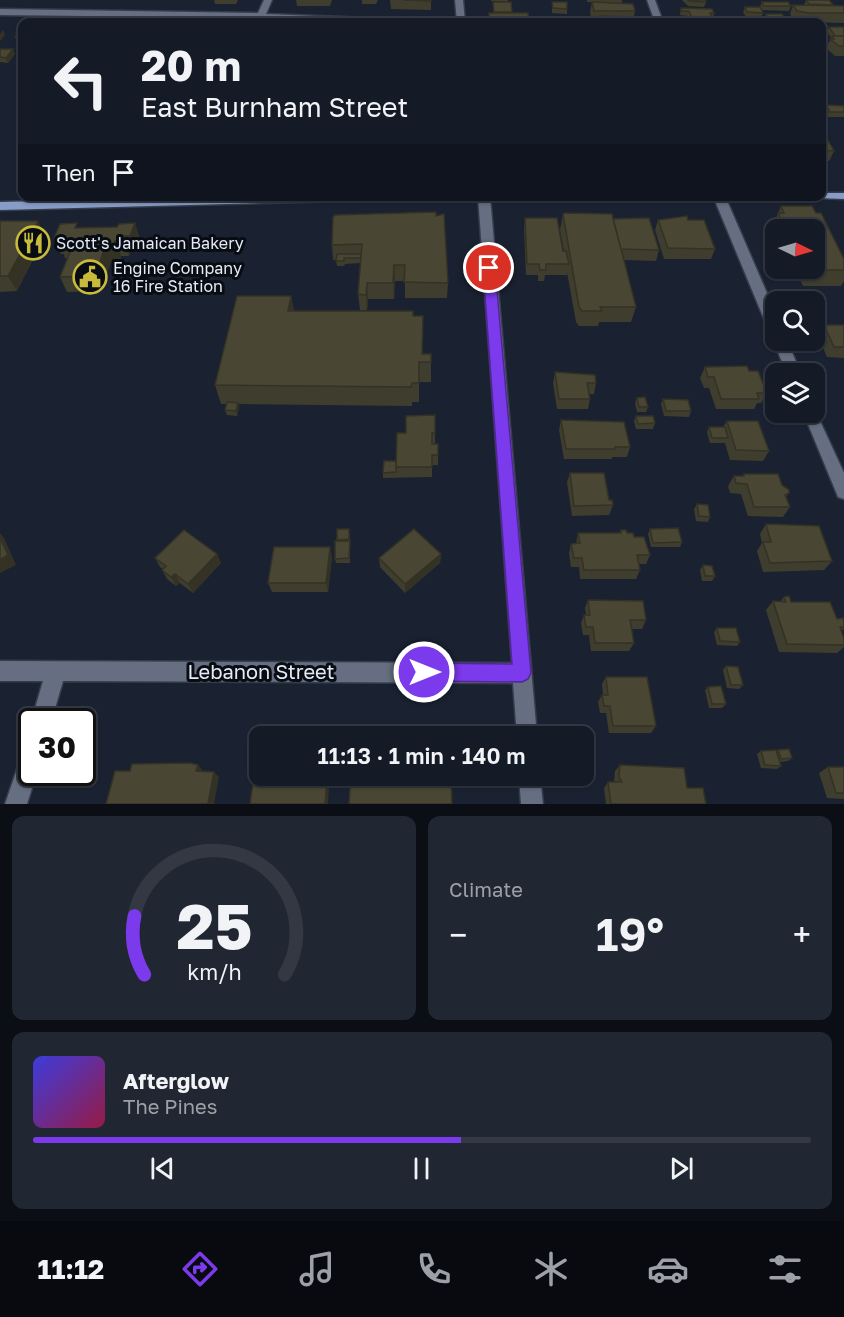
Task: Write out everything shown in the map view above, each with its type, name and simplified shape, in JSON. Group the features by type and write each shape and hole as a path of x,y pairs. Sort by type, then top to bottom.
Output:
{"main road":[{"path":"826,196 844,196"},
{"path":"0,206 143,201"}],"street":[{"path":"259,18 268,0"},
{"path":"459,0 461,18"},
{"path":"651,0 657,18"},
{"path":"0,12 222,18"},
{"path":"484,201 526,726"},
{"path":"720,201 765,305"},
{"path":"815,423 844,492"},
{"name":"Lebanon Street","path":"0,671 522,673"},
{"path":"45,708 56,671"},
{"path":"16,804 22,786"},
{"path":"531,786 532,804"}],"building":[{"path":"705,0 706,2 689,1"},
{"path":"806,0 829,0 833,5 809,4"},
{"path":"493,2 511,2 512,12 494,12"},
{"path":"552,2 567,2 567,9 553,8"},
{"path":"592,2 633,4 635,11 594,11"},
{"path":"762,2 788,2 791,6 764,6"},
{"path":"793,5 844,6 844,13 809,13 797,11"},
{"path":"745,7 760,7 763,13 747,12"},
{"path":"681,8 712,9 714,13 710,13 712,17 692,18 689,11 681,11"},
{"path":"489,13 528,13 529,18 493,18 489,17"},
{"path":"766,14 782,14 784,18 768,18"},
{"path":"600,16 631,18 601,18"},
{"path":"829,27 844,27 844,36 835,36"},
{"path":"832,36 844,36 844,46 839,46 830,39 834,39"},
{"path":"0,49 13,49 6,58 0,57"},
{"path":"826,105 844,106 844,112 830,112"},
{"path":"826,137 834,151 826,150"},
{"path":"781,206 812,206 816,213 821,213 824,219 782,219 778,213 784,213"},
{"path":"436,212 436,216 444,214 448,283 404,282 405,265 394,265 393,283 367,283 366,295 358,294 362,244 332,245 333,217 335,215"},
{"path":"563,214 612,214 636,307 600,307 602,311 582,311 579,307"},
{"path":"687,216 688,220 704,220 715,249 668,248 658,220"},
{"path":"525,218 557,218 563,251 566,251 569,264 546,264 546,270 540,270 539,264 527,264"},
{"path":"649,218 659,250 621,249 613,219"},
{"path":"0,221 38,221 8,276 0,276"},
{"path":"825,221 844,259 844,270 825,270"},
{"path":"77,223 75,228 117,227 119,224 135,223 130,236 124,236 123,240 115,241 114,244 105,247 95,276 60,277 74,242 58,242 60,238 54,238 60,224"},
{"path":"337,254 361,254 361,258 344,258 344,261 336,261"},
{"path":"237,296 291,296 288,311 413,311 413,316 423,316 422,354 431,354 431,362 419,362 419,383 412,383 411,387 215,385"},
{"path":"825,325 844,325 844,347 834,347"},
{"path":"747,366 749,371 758,371 765,393 757,393 759,399 721,399 714,377 708,377 705,367"},
{"path":"555,372 595,375 596,383 587,383 590,399 559,399"},
{"path":"645,397 648,407 639,407 637,398"},
{"path":"663,399 688,400 691,411 666,411"},
{"path":"227,402 238,403 236,411 225,410"},
{"path":"435,415 435,433 432,433 432,444 438,444 438,455 432,455 432,467 396,467 397,433 406,433 406,416"},
{"path":"636,416 653,416 655,423 638,424"},
{"path":"561,420 624,422 630,447 566,449"},
{"path":"727,421 758,421 769,451 736,450"},
{"path":"709,427 725,427 728,438 712,438"},
{"path":"384,461 396,461 396,472 383,473"},
{"path":"570,473 604,473 609,500 612,500 613,505 574,506"},
{"path":"744,474 778,474 782,485 789,490 789,493 785,495 790,507 754,507 747,484 736,483 734,476 744,476"},
{"path":"697,504 708,505 710,517 699,516"},
{"path":"766,524 819,526 832,561 770,563 763,542 771,542"},
{"path":"678,528 682,542 653,543 650,529"},
{"path":"337,529 349,529 349,539 337,540"},
{"path":"414,529 441,554 405,584 379,558"},
{"path":"184,530 217,554 188,584 175,574 171,577 162,570 166,566 155,558"},
{"path":"621,530 633,533 634,537 644,537 650,555 637,555 640,570 584,570 582,558 574,558 571,544 580,543 578,533 621,533"},
{"path":"0,538 8,555 0,560"},
{"path":"335,541 350,541 349,558 335,559"},
{"path":"274,547 330,547 326,583 268,583"},
{"path":"703,565 712,566 715,576 705,576"},
{"path":"789,596 791,602 830,602 837,619 843,618 844,627 840,627 844,645 787,644 773,601 786,602 784,597"},
{"path":"588,600 643,601 646,620 630,620 634,643 595,643 593,627 586,627 584,615 590,615"},
{"path":"717,628 736,628 740,642 720,641"},
{"path":"726,666 738,667 743,685 731,685"},
{"path":"606,677 647,677 656,726 613,726 610,706 604,706 602,695 608,695"},
{"path":"721,686 726,704 712,704 708,687"},
{"path":"789,749 792,758 781,759 778,750"},
{"path":"776,750 781,766 765,765 761,751"},
{"path":"190,763 198,765 196,771 214,772 208,804 106,804 115,771 130,771 132,764"},
{"path":"620,765 684,768 687,788 703,788 706,804 611,804 608,782 622,782 619,777"},
{"path":"828,767 844,767 844,793 836,793"},
{"path":"253,786 327,786 325,804 250,804"},
{"path":"350,786 451,786 452,804 349,804"}],"place":[{"name":"Scott's Jamaican Bakery","path":"33,243"},
{"name":"Engine Company 16 Fire Station","path":"90,277"}],"route":[{"path":"424,672 522,673 489,268"}]}
